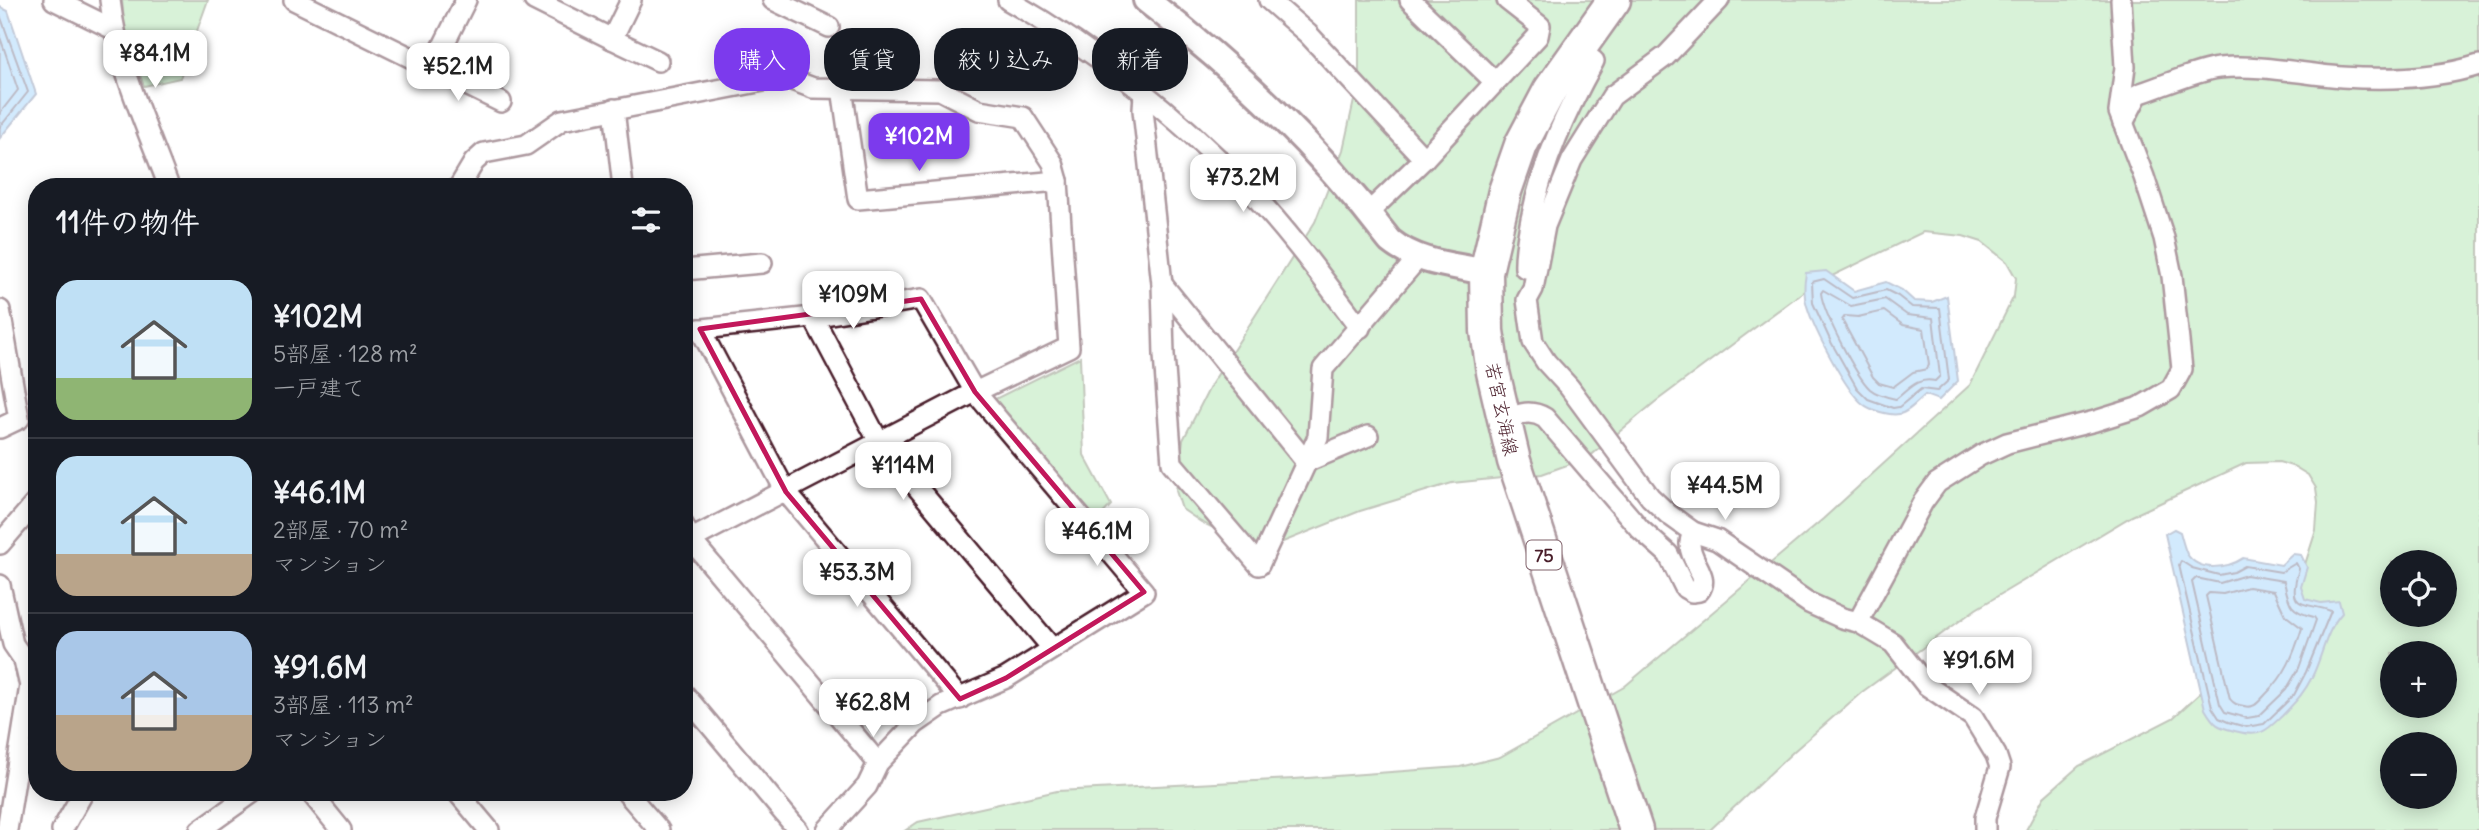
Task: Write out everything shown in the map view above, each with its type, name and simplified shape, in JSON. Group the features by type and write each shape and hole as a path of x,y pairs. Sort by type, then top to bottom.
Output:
{"main road":[{"name":"若宮玄海線","path":"1614,0 1550,90 1521,145 1505,191 1486,272 1487,331 1503,419 1514,461 1636,830"}],"street":[{"path":"54,0 113,29"},
{"path":"110,0 113,29 166,178"},
{"path":"294,0 501,102"},
{"path":"432,68 466,0"},
{"path":"534,0 658,61"},
{"path":"612,39 631,0"},
{"path":"774,0 829,27"},
{"path":"1008,0 1144,92 1247,188 1321,275 1360,328"},
{"path":"1146,0 1248,83 1306,141 1390,241 1404,252 1418,258 1486,272"},
{"path":"1269,0 1308,34 1424,159"},
{"path":"1410,0 1495,82"},
{"path":"1368,213 1424,159 1538,36 1540,26 1507,0"},
{"path":"1527,300 1533,289 1545,226 1560,187 1572,160 1597,119 1612,96 1666,56 1719,0"},
{"path":"1858,622 1923,502 1937,483 1952,471 2007,443 2140,407 2160,397 2176,382 2182,369 2172,276 2164,238 2119,111 2125,67 2121,0"},
{"path":"1578,49 1594,61 1570,104 1545,162 1528,232 1524,263 1533,342 1650,496 1668,514 1693,532 1717,540 1809,603 1858,622 1893,643 1926,685 1973,718 1996,755 2000,767 1985,818 1985,830"},
{"path":"2123,123 2138,94 2218,68 2273,68 2342,77 2406,78 2457,72 2479,65"},
{"path":"464,178 474,162 484,153 526,145 562,120 784,77 813,88 824,88"},
{"path":"693,533 786,492 975,392 1069,346 1058,181 1053,163 1023,117 979,110 940,90 920,90"},
{"path":"842,91 858,199 1058,181"},
{"path":"1144,92 1143,110 1162,284 1172,463 1259,565 1318,437 1323,369 1418,258"},
{"path":"614,109 622,178"},
{"path":"693,269 762,262"},
{"path":"1162,284 1306,462"},
{"path":"693,330 813,317 922,299 975,392 1144,592 1006,678 941,706 915,724 878,763 867,786 827,830"},
{"path":"0,310 4,361 19,419 0,428"},
{"path":"813,317 879,442 1052,648"},
{"path":"693,332 786,492 960,699"},
{"path":"1503,419 1524,412 1535,412 1545,418 1640,529 1668,554 1685,588 1692,592 1699,591 1704,585 1692,556 1690,543 1693,532"},
{"path":"1306,462 1368,436"},
{"path":"0,544 28,511"},
{"path":"693,543 878,763"},
{"path":"0,585 13,644 24,660 28,677"},
{"path":"8,830 28,699"},
{"path":"693,705 798,830"},
{"path":"62,830 78,801"},
{"path":"200,830 241,801"},
{"path":"317,801 341,830"},
{"path":"465,801 489,830"},
{"path":"634,801 659,830"}],"highlighted area":[{"path":"921,299 975,392 1144,592 1006,678 960,699 786,492 700,329"}],"green space":[{"path":"122,0 208,0 180,78 144,86 125,33"},
{"path":"1359,0 2479,0 2479,830 2026,830 2044,797 2079,766 2173,718 2233,663 2300,580 2316,530 2316,488 2308,475 2279,462 2246,463 2132,516 1976,609 1862,692 1710,830 906,830 918,822 1057,791 1294,779 1460,767 1500,757 1624,687 1823,519 1970,385 2014,296 2016,278 2007,262 1982,242 1963,236 1923,232 1811,286 1655,402 1589,457 1542,474 1452,483 1360,511 1268,548 1240,541 1201,522 1182,509 1176,491 1183,440 1211,385 1315,222 1343,150 1359,78"},
{"path":"1080,357 1084,455 1111,505 1097,520 995,399"}],"water":[{"path":"0,7 8,11 36,94 0,138"},
{"path":"1826,271 1854,291 1886,282 1902,290 1914,301 1932,302 1947,296 1958,381 1939,400 1925,395 1899,414 1880,412 1863,404 1831,358 1806,302 1806,273"},
{"path":"2174,529 2180,532 2187,554 2192,560 2206,566 2222,566 2243,558 2281,565 2293,554 2301,555 2307,567 2301,587 2305,599 2321,603 2339,601 2342,613 2328,636 2309,683 2282,716 2264,731 2247,734 2222,728 2212,720 2205,709 2165,534"}]}
